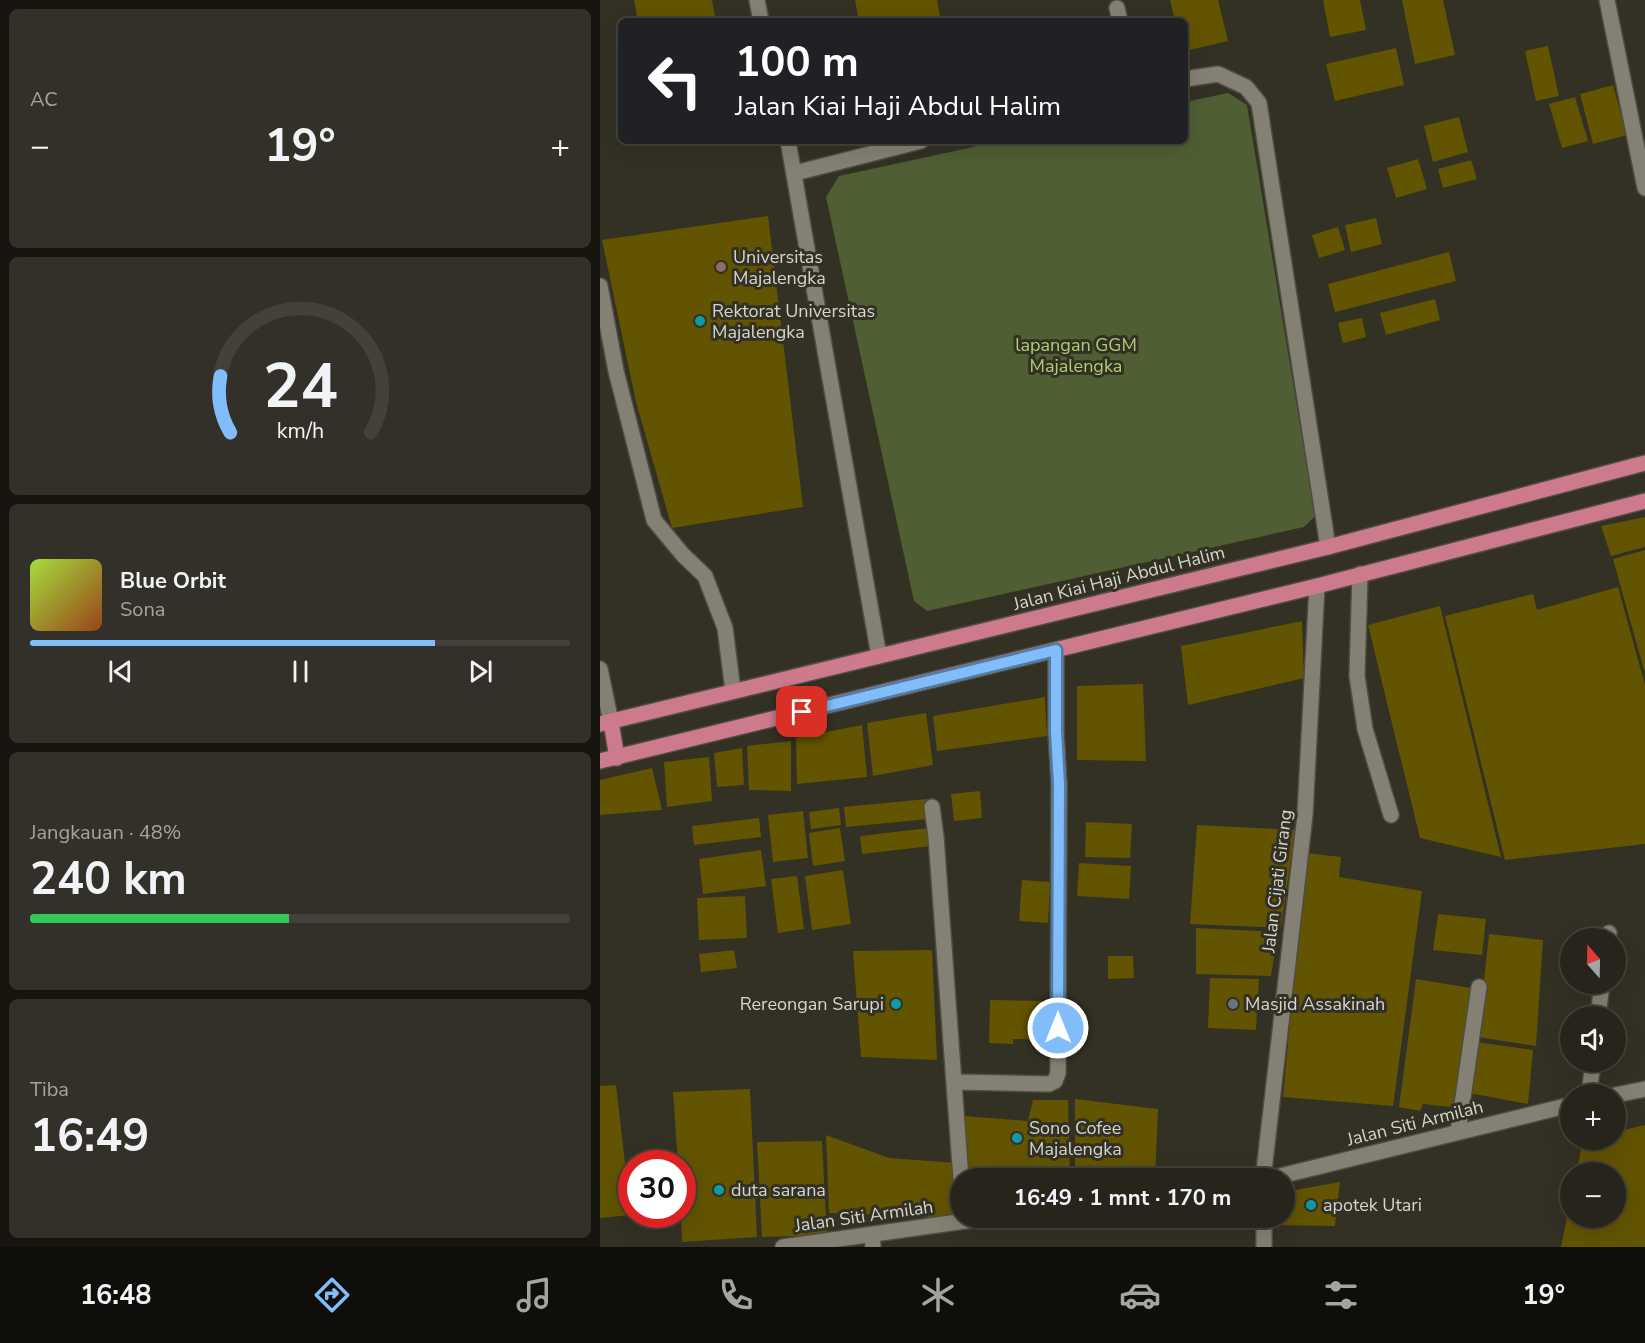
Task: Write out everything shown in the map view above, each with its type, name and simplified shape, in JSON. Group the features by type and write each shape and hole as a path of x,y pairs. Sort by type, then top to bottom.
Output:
{"main road":[{"name":"Jalan Kiai Haji Abdul Halim","path":"606,723 1328,547 1645,463"},
{"path":"600,761 1317,586 1645,501"},
{"path":"606,723 617,758"}],"street":[{"path":"757,0 760,18"},
{"path":"1607,0 1645,188"},
{"path":"1188,79 1218,74 1246,87 1259,103 1328,547"},
{"path":"789,144 879,656"},
{"path":"795,173 909,144"},
{"path":"600,286 616,371 654,520 683,555 705,576 725,628 733,691"},
{"path":"1360,574 1357,676 1365,729 1391,814"},
{"name":"Jalan Cijati Girang","path":"1264,1168 1305,815 1317,586"},
{"path":"955,1082 1049,1084 1055,1081 1058,1073 1059,784 1056,732 1056,650"},
{"path":"600,669 606,723"},
{"path":"932,807 960,1168"},
{"path":"1458,1132 1479,987"},
{"path":"1626,1093 1645,1089"},
{"name":"Jalan Siti Armilah","path":"1295,1172 1560,1107"},
{"name":"Jalan Siti Armilah","path":"783,1247 873,1241 950,1223"},
{"path":"1264,1228 1264,1247"}],"green space":[{"name":"lapangan GGM Majalengka","path":"1228,93 1247,105 1315,516 1304,527 927,611 914,601 826,197 839,176 987,144 1188,144 1188,101"}],"building":[{"path":"634,0 712,0 715,18 637,18"},
{"path":"855,0 937,0 940,18 858,18"},
{"path":"1170,0 1218,0 1228,41 1188,50 1188,18 1174,18"},
{"path":"1323,0 1360,0 1366,30 1330,37"},
{"path":"1402,0 1443,0 1455,55 1415,64"},
{"path":"1548,46 1559,96 1536,101 1525,51"},
{"path":"1396,48 1404,85 1335,101 1326,64"},
{"path":"1613,85 1627,135 1593,144 1580,94"},
{"path":"1575,97 1588,141 1562,148 1549,104"},
{"path":"1459,117 1468,152 1433,162 1424,126"},
{"path":"1418,159 1427,189 1396,198 1387,168"},
{"path":"1471,160 1477,179 1443,188 1438,169"},
{"name":"Rektorat Universitas Majalengka","path":"768,216 803,507 672,528 636,402 602,240"},
{"path":"1376,218 1382,244 1351,252 1345,225"},
{"path":"1338,227 1345,250 1319,258 1312,235"},
{"path":"1449,252 1456,281 1335,312 1328,284"},
{"path":"1435,299 1440,320 1386,335 1380,313"},
{"path":"1362,318 1366,337 1343,343 1338,323"},
{"path":"1645,517 1645,547 1611,556 1601,526"},
{"path":"1645,550 1645,670 1644,670 1613,559"},
{"path":"1618,587 1645,685 1645,844 1505,860 1445,616 1533,594 1537,610"},
{"path":"1440,606 1501,857 1420,838 1368,625"},
{"path":"1302,621 1304,678 1188,705 1181,646"},
{"path":"1143,684 1146,761 1077,760 1077,686"},
{"path":"1045,697 1047,736 937,751 933,716"},
{"path":"926,713 933,765 873,776 867,723"},
{"path":"862,725 867,777 797,784 796,738"},
{"path":"791,741 791,791 749,790 747,746"},
{"path":"742,748 744,785 717,787 714,753"},
{"path":"709,757 712,801 667,807 664,762"},
{"path":"652,768 662,810 600,815 600,780"},
{"path":"980,791 982,818 954,821 951,794"},
{"path":"927,799 929,819 846,827 844,807"},
{"path":"839,808 841,825 811,829 809,812"},
{"path":"803,811 808,858 773,862 768,815"},
{"path":"759,818 761,837 694,845 692,826"},
{"path":"1086,822 1132,824 1130,858 1085,857"},
{"path":"1197,825 1295,830 1281,928 1190,924"},
{"path":"840,828 845,861 813,866 809,833"},
{"path":"929,828 931,846 862,854 860,836"},
{"path":"761,850 766,886 703,894 699,859"},
{"path":"1306,853 1341,857 1339,877 1422,891 1393,1106 1283,1097"},
{"path":"1079,863 1131,866 1129,899 1077,896"},
{"path":"843,870 851,924 812,930 805,876"},
{"path":"797,876 804,929 778,933 771,879"},
{"path":"1022,880 1050,882 1048,923 1019,921"},
{"path":"745,896 747,938 699,940 697,898"},
{"path":"1438,914 1486,919 1482,955 1433,950"},
{"path":"1196,928 1278,932 1271,976 1196,974"},
{"path":"1489,934 1543,940 1536,1046 1478,1037"},
{"path":"734,950 737,968 701,972 699,954"},
{"name":"Rereongan Sarupi","path":"932,950 937,1060 861,1057 853,951"},
{"path":"1108,956 1133,956 1134,978 1108,979"},
{"name":"Masjid Assakinah","path":"1210,978 1259,979 1256,1030 1208,1028"},
{"path":"1416,979 1477,989 1460,1108 1423,1104 1420,1111 1399,1107"},
{"path":"990,1000 1046,1001 1045,1040 1013,1039 1013,1044 989,1043"},
{"path":"1476,1042 1533,1050 1528,1104 1469,1093"},
{"path":"616,1085 624,1150 618,1150 618,1216 600,1218 600,1086"},
{"name":"duta sarana","path":"750,1089 757,1237 682,1242 681,1228 696,1228 696,1150 677,1150 673,1092"},
{"path":"1075,1099 1158,1109 1155,1168 1075,1168"},
{"name":"Sono Cofee Majalengka","path":"1033,1100 1068,1100 1070,1168 967,1168 964,1116 1028,1121"},
{"path":"1645,1125 1645,1247 1561,1247 1565,1228 1626,1228 1626,1162 1578,1162 1581,1150 1626,1150 1626,1130"},
{"path":"826,1135 889,1158 956,1163 956,1168 950,1168 950,1218 829,1213"},
{"path":"822,1141 827,1235 762,1237 757,1142"},
{"name":"apotek Utari","path":"1340,1182 1335,1226 1295,1225 1295,1190"}],"place":[{"name":"Universitas Majalengka","path":"721,267"},
{"name":"Rektorat Universitas Majalengka","path":"700,321"},
{"name":"Rereongan Sarupi","path":"896,1004"},
{"name":"Masjid Assakinah","path":"1233,1004"},
{"name":"Sono Cofee Majalengka","path":"1017,1138"},
{"name":"duta sarana","path":"719,1190"},
{"name":"apotek Utari","path":"1311,1205"}],"route":[{"path":"802,712 1056,650 1056,732 1059,784 1058,1028"}]}
